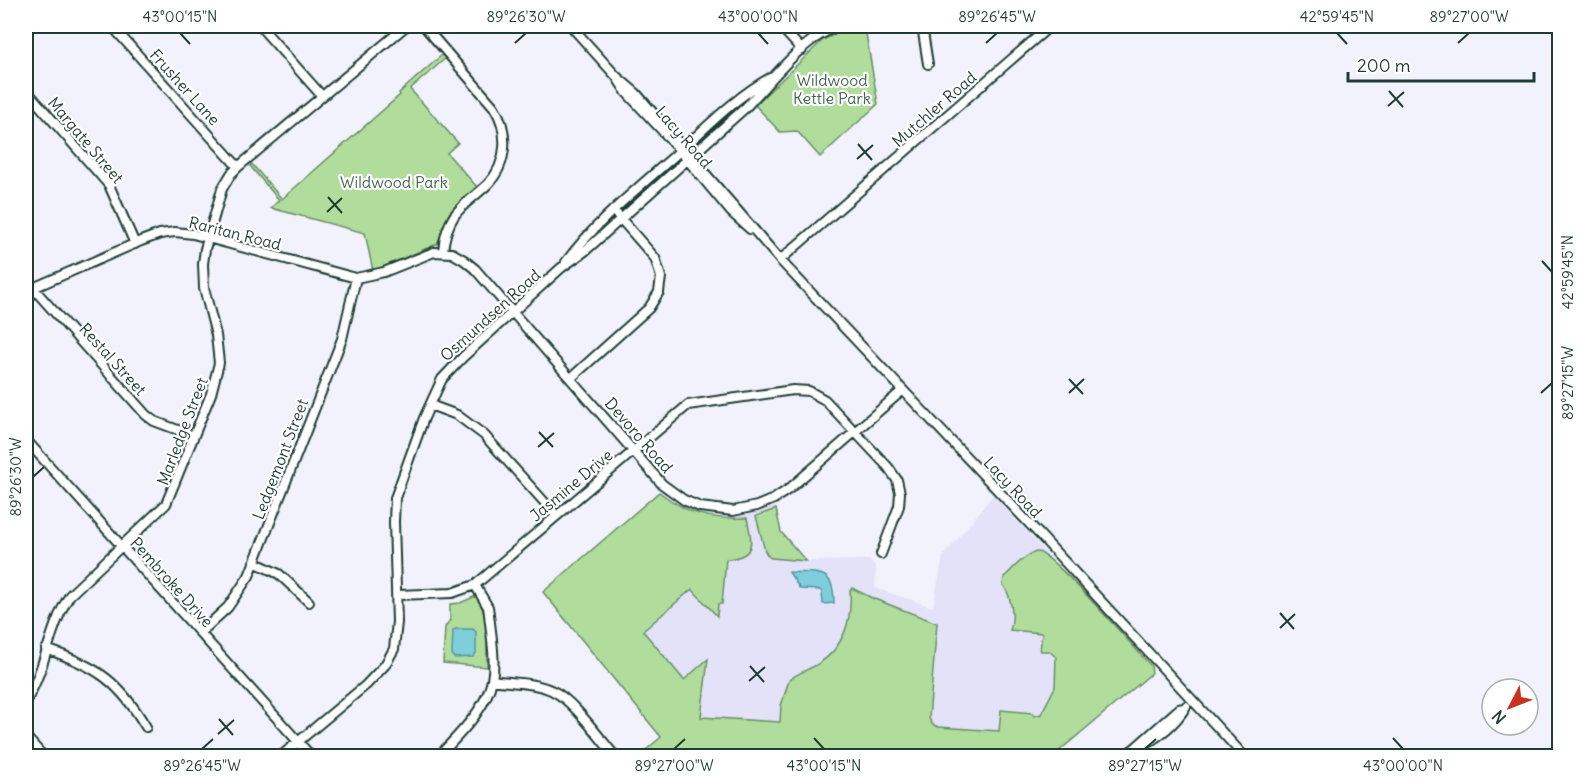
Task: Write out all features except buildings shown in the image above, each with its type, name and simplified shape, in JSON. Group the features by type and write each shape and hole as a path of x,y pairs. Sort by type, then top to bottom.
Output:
{"street":[{"name":"Frusher Lane","path":"112,26 238,167"},
{"path":"260,26 322,96"},
{"name":"Marledge Street","path":"26,701 32,691 60,612 70,595 166,504 211,394 219,363 216,335 202,272 208,238 222,189 238,167 406,26"},
{"path":"424,26 494,107 505,139 499,167 487,185 454,215 447,231 443,251"},
{"name":"Lacy Road","path":"571,26 616,76 636,93 731,212 760,237 1244,756"},
{"path":"780,26 802,50"},
{"name":"Osmundsen Road","path":"561,268 580,243 613,210 725,111 753,87 771,77 824,32 841,26"},
{"path":"922,26 928,64"},
{"name":"Mutchler Road","path":"780,260 1045,27"},
{"name":"Osmundsen Road","path":"281,756 366,685 385,665 394,649 397,595 395,498 430,405 447,372 561,268 585,251 733,120 759,94 771,77"},
{"name":"Margate Street","path":"26,90 109,185 135,244"},
{"path":"725,111 733,120"},
{"path":"571,378 649,308 658,293 661,277 655,258 613,210"},
{"name":"Raritan Road","path":"29,289 160,234 175,232 208,238 356,278 384,272 426,254 443,251"},
{"name":"Devoro Road","path":"443,251 464,260 513,312 662,484 684,500 711,509 743,510 766,503 782,494 903,390"},
{"name":"Ledgemont Street","path":"200,633 237,596 254,562 342,339 356,278"},
{"name":"Restal Street","path":"26,280 29,289 146,415 154,421 194,436"},
{"name":"Jasmine Drive","path":"397,595 452,593 476,585 688,405 793,390 809,391 825,400 888,467 899,486 898,506 881,554"},
{"path":"430,405 457,415 484,435 556,516"},
{"name":"Pembroke Drive","path":"26,440 311,756"},
{"path":"254,562 279,574 309,602"},
{"path":"439,756 474,715 492,680 488,607 476,585"},
{"path":"46,649 87,664 106,677 133,705 146,727"},
{"path":"492,680 532,685 553,691 570,704 615,756"},
{"path":"1123,756 1150,742 1183,713 1184,708 1192,701"},
{"path":"26,737 43,756"}],"shaded area":[{"path":"662,490 695,509 720,515 744,515 775,505 781,532 806,561 869,560 876,567 875,588 933,607 943,557 993,495 1151,666 1053,756 678,756 543,592"}],"green space":[{"name":"Wildwood Kettle Park","path":"865,28 878,104 820,157 797,131 780,132 755,105 823,40 841,31"},
{"name":"Wildwood Park","path":"443,54 446,58 410,89 458,143 447,153 477,187 449,214 437,244 373,271 365,233 271,208 279,200 250,166 252,164 282,199"},
{"path":"659,492 680,506 700,514 722,518 747,518 749,527 751,541 748,551 736,558 726,559 722,604 718,604 717,616 692,589 643,631 684,680 708,659 701,717 780,722 781,706 789,680 818,664 840,642 848,623 852,588 937,623 929,718 932,724 938,727 999,731 1001,710 1033,713 1034,716 1041,714 1055,687 1056,657 1049,651 1040,651 1042,633 1010,630 1011,607 1003,585 1004,577 1024,559 1037,552 1059,567 1094,603 1151,666 1152,673 1053,756 639,756 661,737 543,592"},
{"path":"776,509 781,532 806,561 771,558 765,551 756,516"},
{"path":"476,596 485,621 487,667 443,663 445,627 450,620 450,604 460,603"}],"water":[{"path":"789,572 816,573 827,578 831,583 834,603 823,604 820,590 800,589"},
{"path":"473,629 476,632 476,653 473,657 454,658 452,655 453,630"}]}
